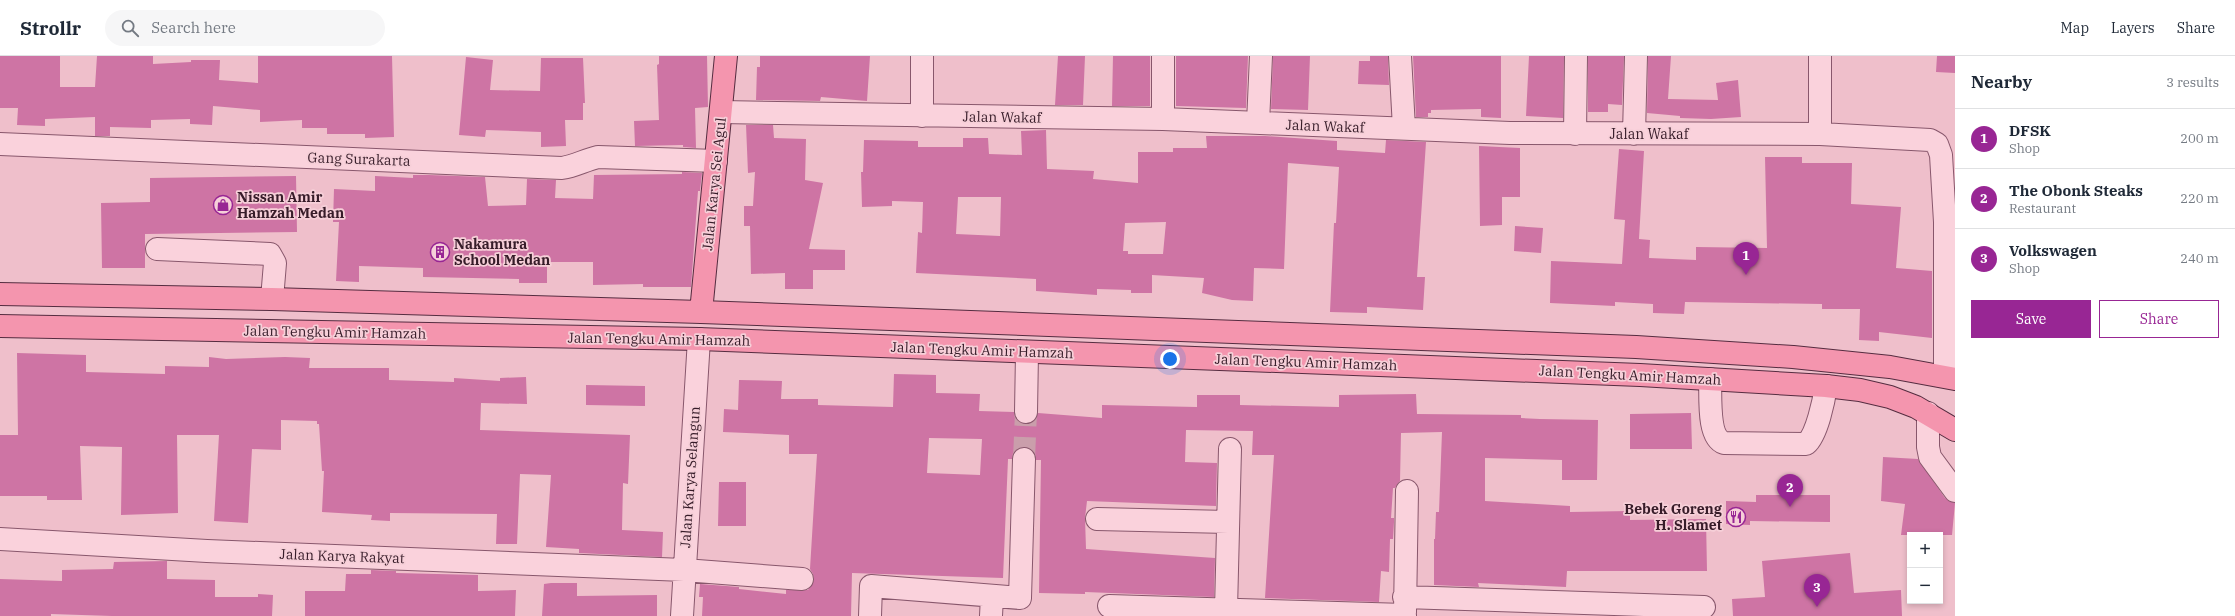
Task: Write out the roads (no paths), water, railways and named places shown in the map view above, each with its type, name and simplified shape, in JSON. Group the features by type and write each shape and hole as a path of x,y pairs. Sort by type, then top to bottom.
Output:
{"main road":[{"name":"Jalan Karya Sei Agul","path":"701,312 726,56"},
{"name":"Jalan Tengku Amir Hamzah","path":"0,294 272,299 701,312 1636,347 1793,357 1890,367 1950,377"},
{"path":"136,296 136,328"},
{"name":"Jalan Tengku Amir Hamzah","path":"0,326 699,339 1274,360 1710,379 1826,386 1860,390 1890,397 1928,413 1955,430"},
{"path":"1274,360 1276,333"}],"street":[{"path":"922,56 922,116"},
{"path":"1162,119 1163,56"},
{"path":"1258,123 1261,56"},
{"path":"1400,56 1404,128"},
{"path":"1575,134 1576,56"},
{"path":"1634,134 1636,56"},
{"path":"1820,56 1820,134"},
{"name":"Jalan Wakaf","path":"721,112 1162,119 1510,133 1820,134 1930,140 1937,144 1941,155 1945,222 1950,377"},
{"name":"Gang Surakarta","path":"0,144 562,168 571,167 588,159 598,157 716,161"},
{"path":"157,249 270,254 275,263 272,299"},
{"name":"Jalan Karya Selangun","path":"682,616 699,339"},
{"path":"1026,412 1027,352"},
{"path":"1710,379 1713,432 1718,441 1724,443 1806,444 1812,436 1823,405 1826,386"},
{"path":"1928,413 1928,447 1930,457 1955,491"},
{"path":"1226,610 1230,450"},
{"path":"870,616 871,586 992,606 1020,598 1024,459"},
{"path":"1405,610 1407,491"},
{"path":"1097,518 1228,522"},
{"name":"Jalan Karya Rakyat","path":"0,539 207,551 684,570 802,579"},
{"path":"1118,610 1405,610 1704,607"}],"tunnel":[{"path":"1024,459 1026,412"}],"place":[{"name":"Nissan Amir Hamzah Medan","path":"223,205"},
{"name":"Nakamura School Medan","path":"440,252"},
{"name":"DFSK","path":"1746,275"},
{"name":"The Obonk Steaks","path":"1790,507"},
{"name":"Bebek Goreng H. Slamet","path":"1736,517"},
{"name":"Volkswagen","path":"1817,607"}]}
